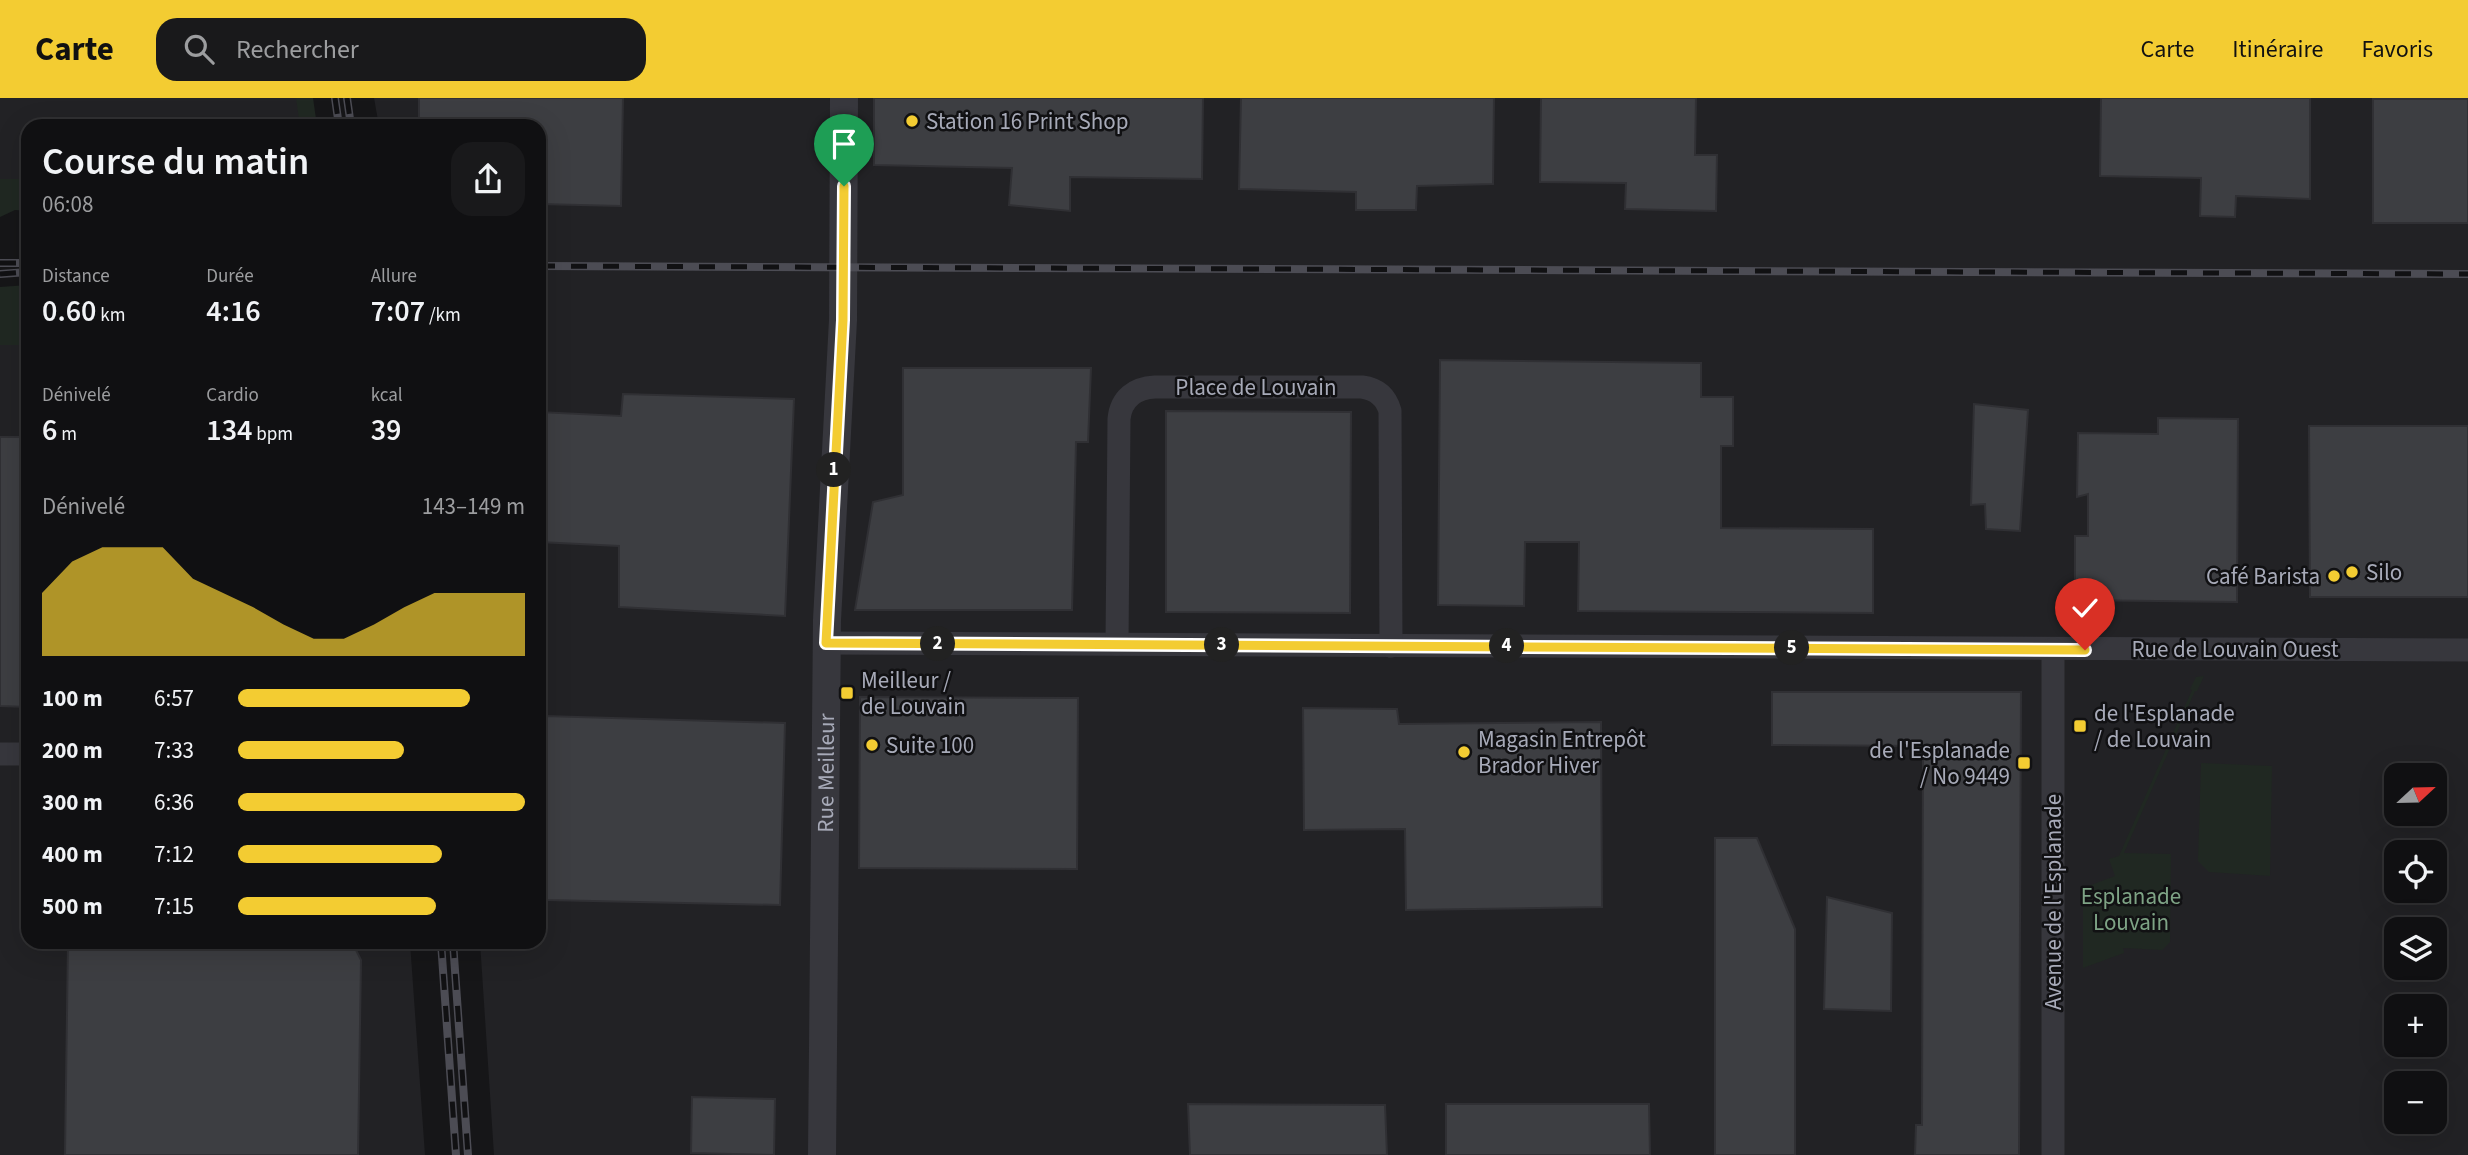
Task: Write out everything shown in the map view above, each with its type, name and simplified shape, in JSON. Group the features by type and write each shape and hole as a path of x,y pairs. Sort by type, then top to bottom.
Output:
{"street":[{"name":"Rue Meilleur","path":"822,1155 826,643 843,320 844,98"},
{"name":"Place de Louvain","path":"1117,644 1119,419 1127,398 1140,389 1155,387 1362,387 1382,396 1391,414 1391,646"},
{"name":"Rue de Louvain Ouest","path":"826,643 2468,650"},
{"name":"Avenue de l'Esplanade","path":"2053,649 2053,1155"},
{"path":"0,754 21,754"}],"shaded area":[{"path":"0,98 301,98 305,119 21,119 21,181 0,181"},
{"path":"374,98 2468,98 2468,1155 494,1155 480,949 546,949 546,119 378,119"},
{"path":"0,345 21,345 21,949 410,949 425,1155 0,1155"}],"green space":[{"path":"296,98 313,98 316,119 299,119"},
{"path":"0,179 21,179 21,210 15,210 0,217"},
{"path":"21,286 21,345 0,345 0,287"},
{"name":"Esplanade Louvain","path":"2204,676 2124,853 2171,854 2170,942 2162,950 2123,948 2124,953 2083,968 2083,888 2115,876 2109,859 2119,856 2192,690 2190,689 2196,677"},
{"path":"2201,763 2272,766 2270,876 2209,872 2198,861"}],"building":[{"path":"419,98 623,98 621,206 546,204 546,119 419,119"},
{"path":"874,98 1203,98 1202,179 1070,177 1070,211 1009,205 1012,168 874,165"},
{"path":"1241,98 1494,98 1493,184 1417,186 1416,210 1356,210 1356,192 1239,189"},
{"path":"1541,98 1696,98 1695,155 1717,155 1716,211 1625,209 1626,183 1540,182"},
{"path":"2101,98 2310,98 2310,199 2236,196 2235,217 2200,216 2201,178 2100,176"},
{"path":"2373,99 2468,99 2468,223 2373,223"},
{"path":"1440,360 1701,363 1701,397 1733,397 1733,446 1721,446 1721,528 1873,529 1873,613 1578,611 1579,542 1525,542 1524,606 1438,605"},
{"path":"903,368 1091,368 1088,442 1076,442 1072,610 855,610 873,502 903,495"},
{"path":"623,394 794,399 785,616 619,607 619,546 546,542 546,412 621,416"},
{"path":"1974,404 2028,410 2020,531 1986,529 1985,504 1971,505"},
{"path":"1166,411 1351,412 1350,613 1166,612"},
{"path":"2158,418 2238,419 2237,602 2075,600 2075,536 2088,536 2088,494 2077,497 2078,433 2158,434"},
{"path":"2309,426 2468,426 2468,597 2310,597"},
{"path":"0,437 21,437 21,707 0,706"},
{"path":"1772,692 2021,692 2019,1155 1915,1155 1916,1125 1922,1125 1923,746 1772,745"},
{"path":"860,697 1078,698 1077,869 859,868"},
{"path":"1303,708 1397,709 1399,724 1601,722 1602,907 1406,910 1405,829 1304,830"},
{"path":"546,716 785,723 780,905 547,900"},
{"path":"1715,838 1757,838 1795,929 1795,1155 1715,1155"},
{"path":"1827,897 1892,913 1891,1011 1824,1009"},
{"path":"68,949 356,949 361,960 358,1155 65,1155"},
{"path":"692,1097 775,1099 774,1155 691,1153"},
{"path":"1188,1104 1385,1105 1387,1155 1190,1155"},
{"path":"1446,1104 1649,1104 1650,1155 1446,1155"}],"railway":[{"path":"335,98 338,119"},
{"path":"347,98 350,119"},
{"path":"0,263 21,263"},
{"path":"546,266 2468,274"},
{"path":"0,274 21,272"},
{"path":"441,949 456,1155"},
{"path":"453,949 468,1155"}],"place":[{"name":"Station 16 Print Shop","path":"912,121"},
{"name":"Silo","path":"2352,572"},
{"name":"Café Barista","path":"2334,576"},
{"name":"Meilleur / de Louvain","path":"847,693"},
{"name":"de l'Esplanade / de Louvain","path":"2080,726"},
{"name":"Suite 100","path":"872,745"},
{"name":"Magasin Entrepôt Brador Hiver","path":"1464,752"},
{"name":"de l'Esplanade / No 9449","path":"2024,763"}],"route":[{"path":"844,186 843,320 826,643 2085,650"}]}
